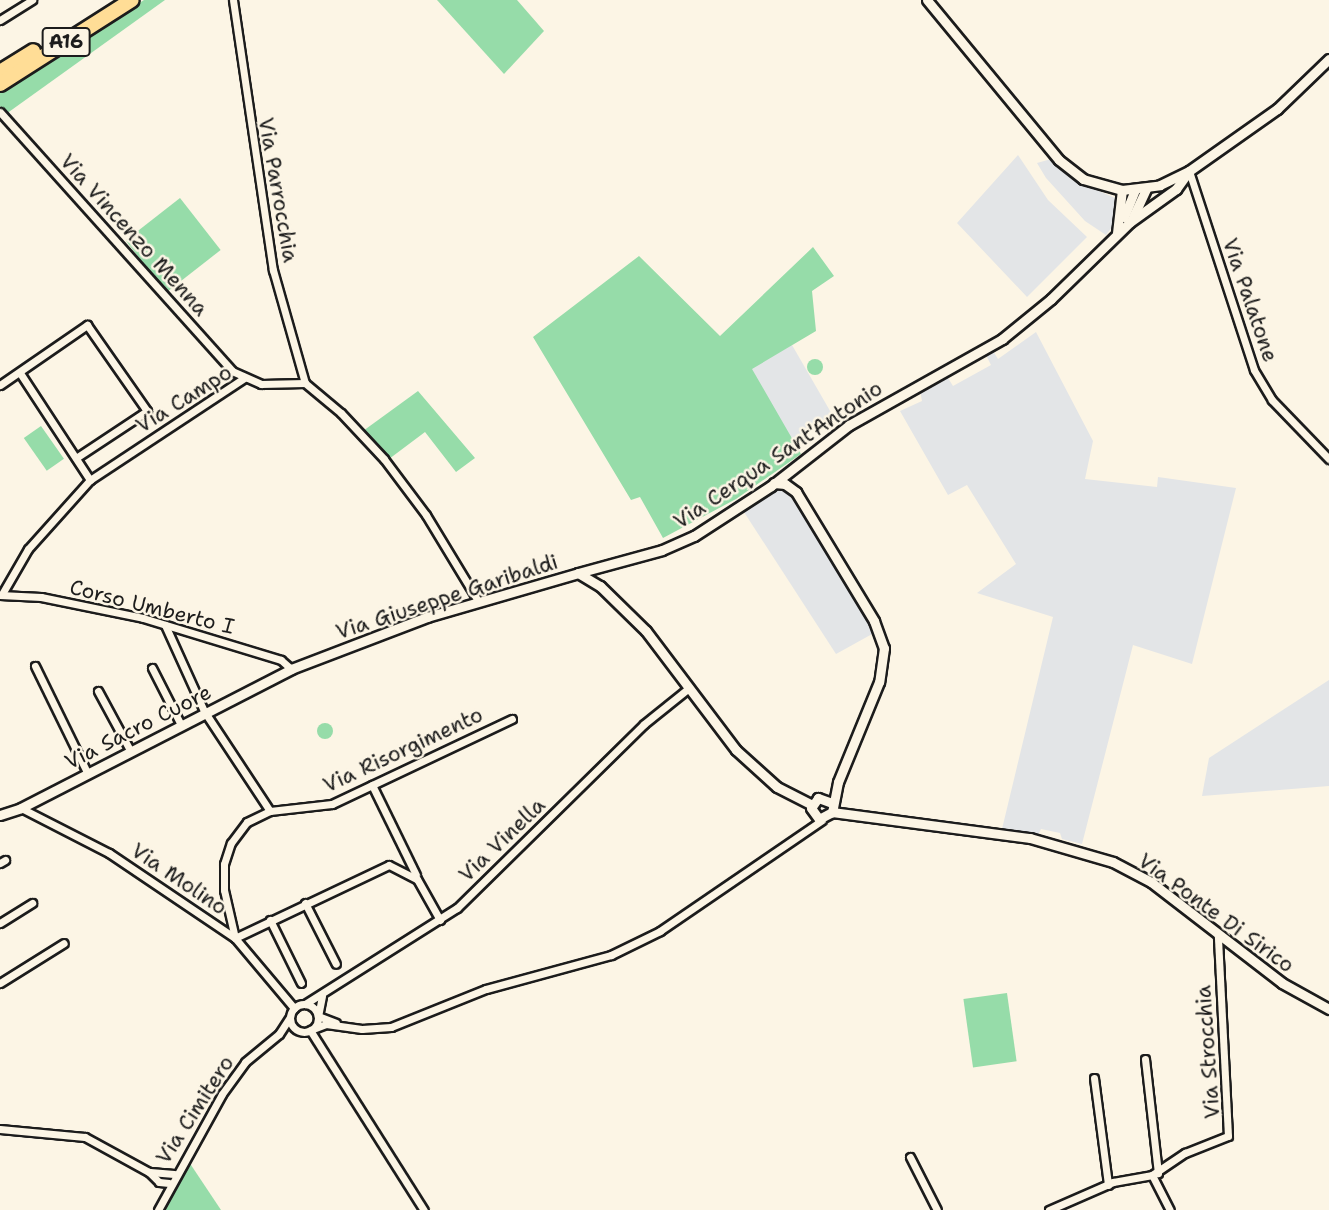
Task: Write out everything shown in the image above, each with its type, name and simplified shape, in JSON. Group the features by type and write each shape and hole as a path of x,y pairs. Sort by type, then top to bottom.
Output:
{"highway":[{"name":"A16","path":"0,72 114,0"},
{"name":"A16","path":"0,84 132,0"}],"street":[{"path":"0,20 32,0"},
{"name":"Via Parrocchia","path":"233,0 273,270 305,383"},
{"path":"927,0 1059,160 1083,178 1122,190 1146,189 1189,172 1277,109 1329,59"},
{"name":"Via Vincenzo Menna","path":"0,112 232,371 244,379"},
{"path":"1125,222 1175,189 1189,172"},
{"name":"Via Palatone","path":"1189,172 1254,370 1272,400 1329,459"},
{"name":"Via Cerqua Sant'Antonio","path":"578,573 683,541 774,483 789,478 799,465 849,425 1002,339 1116,237 1146,189"},
{"name":"Via Cerqua Sant'Antonio","path":"1122,190 1125,222"},
{"name":"Via Cerqua Sant'Antonio","path":"1125,222 1135,190"},
{"name":"Via Campo","path":"20,373 87,325 147,411 76,458"},
{"path":"0,386 20,373 90,480"},
{"name":"Via Campo","path":"1,594 28,549 90,480 244,379 261,384 305,383"},
{"path":"305,383 328,400 384,459 426,515 478,601"},
{"path":"274,1038 312,1030 326,1024 391,1027 495,986 611,955 660,931 823,819 832,807 838,782 879,682 884,648 874,621 789,478"},
{"name":"Via Giuseppe Garibaldi","path":"291,669 478,601 578,573 623,607 689,688 721,733 754,768 777,787 814,805"},
{"name":"Corso Umberto I","path":"1,594 98,607 281,660 291,669"},
{"path":"165,625 204,711 270,811 247,822 226,853 224,890 235,938 382,866 397,866 417,878"},
{"path":"35,666 87,772"},
{"path":"152,668 181,725"},
{"name":"Via Sacro Cuore","path":"0,814 21,808 204,711 291,669"},
{"name":"Via Vinella","path":"305,1004 451,912 644,724 689,688"},
{"path":"98,691 131,752"},
{"name":"Via Risorgimento","path":"270,811 320,808 512,719"},
{"path":"803,831 814,805 838,782"},
{"path":"372,785 417,878 434,903 440,920"},
{"path":"814,805 823,819"},
{"name":"Via Ponte Di Sirico","path":"814,805 1030,838 1092,854 1151,882 1282,983 1329,1009"},
{"name":"Via Molino","path":"21,808 109,853 235,938 294,1008"},
{"path":"0,923 32,903"},
{"path":"305,903 336,964"},
{"path":"434,903 451,912"},
{"path":"270,920 301,983"},
{"name":"Via Strocchia","path":"1049,1210 1108,1185 1155,1174 1185,1153 1224,1139 1231,1131 1219,936"},
{"path":"0,983 64,943"},
{"path":"312,1030 323,995"},
{"path":"274,1038 294,1008 305,1004 318,1016 348,1027"},
{"path":"290,1017 299,1031"},
{"path":"312,1030 424,1210"},
{"name":"Via Cimitero","path":"160,1206 174,1174 245,1062 274,1038"},
{"path":"1144,1059 1155,1174 1170,1210"},
{"path":"1094,1078 1108,1185"},
{"path":"0,1129 75,1133 169,1183"},
{"path":"910,1157 937,1210"},
{"path":"152,1175 174,1174"},
{"path":"152,1175 160,1206"}],"shaded area":[{"path":"1018,155 1048,200 1087,237 1027,297 957,223"},
{"path":"1051,159 1074,180 1115,198 1119,205 1116,222 1106,235 1085,221 1046,178 1037,163"},
{"path":"1036,332 1093,441 1085,479 1157,487 1158,477 1236,488 1192,664 1133,645 1082,844 1062,839 1060,833 1041,829 1038,835 1002,829 1053,617 977,593 1016,564 967,485 948,495 900,411 922,401 920,390 948,378 953,386 991,365 986,355 993,351 998,359"},
{"path":"792,345 834,418 792,442 750,369"},
{"path":"774,487 790,495 874,633 836,654 742,509"},
{"path":"1329,680 1329,786 1202,796 1209,758"}],"green space":[{"path":"144,0 165,0 6,114 0,106 0,92"},
{"path":"437,0 517,0 544,31 504,74"},
{"path":"180,198 221,250 166,292 126,240"},
{"path":"813,247 834,276 812,291 816,331 752,369 801,454 736,499 663,538 640,497 631,500 533,337 639,256 720,336"},
{"path":"815,359 821,361 821,373 815,375 809,373 807,367 809,361"},
{"path":"418,391 475,458 456,472 425,432 389,459 363,431"},
{"path":"41,426 64,459 47,471 24,438"},
{"path":"322,723 328,723 333,731 331,737 322,739 317,734 317,728"},
{"path":"1007,993 1017,1061 973,1067 963,999"},
{"path":"189,1162 221,1210 164,1210"}]}
